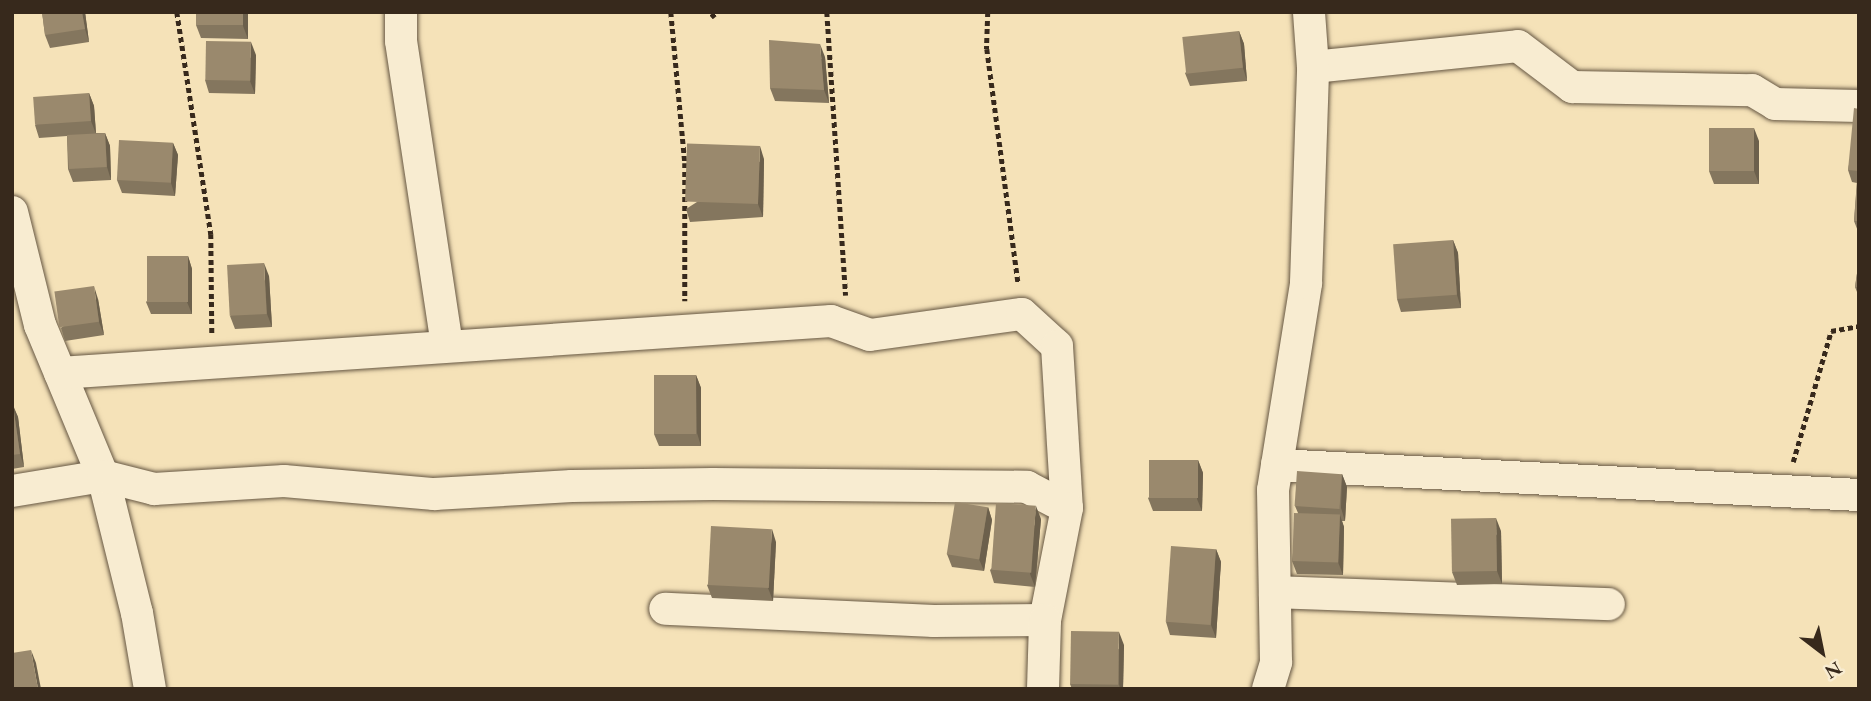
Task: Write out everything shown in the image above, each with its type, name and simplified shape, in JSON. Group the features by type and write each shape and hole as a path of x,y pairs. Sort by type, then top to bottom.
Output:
{"street":[{"path":"401,12 401,41 447,346"},
{"path":"1268,689 1276,662 1273,490 1306,283 1313,67 1309,12"},
{"path":"1313,67 1518,46 1572,87 1752,90 1775,104 1859,106"},
{"path":"12,212 40,325 103,475 137,613 150,689"},
{"path":"60,373 831,321 870,335 1022,314 1057,346 1067,508 1045,620 1043,689"},
{"path":"1277,465 1859,495"},
{"path":"12,491 103,475 154,489 284,481 435,494 572,486 1027,486 1067,508"},
{"path":"1275,592 1609,604"},
{"path":"665,609 934,621 1045,620"}],"path":[{"path":"177,12 211,234 212,362"},
{"path":"671,12 685,163 685,330"},
{"path":"711,17 717,12"},
{"path":"827,12 848,327"},
{"path":"988,12 988,50 1022,314"},
{"path":"1784,493 1831,331 1859,326"}],"building":[{"path":"42,12 82,12 85,29 45,35"},
{"path":"196,12 243,12 243,25 196,25"},
{"path":"1239,31 1243,68 1186,74 1182,37"},
{"path":"769,40 820,44 824,90 770,88"},
{"path":"206,41 251,42 250,81 205,80"},
{"path":"89,93 91,121 35,125 33,97"},
{"path":"1854,108 1859,109 1859,171 1848,170"},
{"path":"1709,128 1754,128 1754,171 1709,171"},
{"path":"105,133 107,167 69,169 67,135"},
{"path":"119,140 173,143 171,183 117,180"},
{"path":"687,143 760,146 758,204 685,201"},
{"path":"1857,180 1859,221 1854,221"},
{"path":"1453,240 1457,295 1397,299 1393,244"},
{"path":"147,256 188,256 188,302 147,302"},
{"path":"1859,260 1859,287 1855,287"},
{"path":"264,263 267,314 230,316 227,265"},
{"path":"94,286 99,322 59,327 54,292"},
{"path":"654,375 696,375 696,434 654,434"},
{"path":"12,405 20,454 12,455"},
{"path":"1149,460 1198,460 1198,498 1149,498"},
{"path":"1297,471 1342,474 1339,509 1295,506"},
{"path":"955,502 988,507 979,560 947,554"},
{"path":"996,503 1036,506 1031,573 991,570"},
{"path":"1294,513 1340,515 1338,563 1292,561"},
{"path":"1496,518 1497,571 1452,572 1451,519"},
{"path":"711,526 772,529 769,588 708,585"},
{"path":"1171,546 1216,549 1211,625 1166,622"},
{"path":"1071,631 1119,632 1118,685 1070,684"},
{"path":"31,650 38,689 12,689 12,653"}]}
